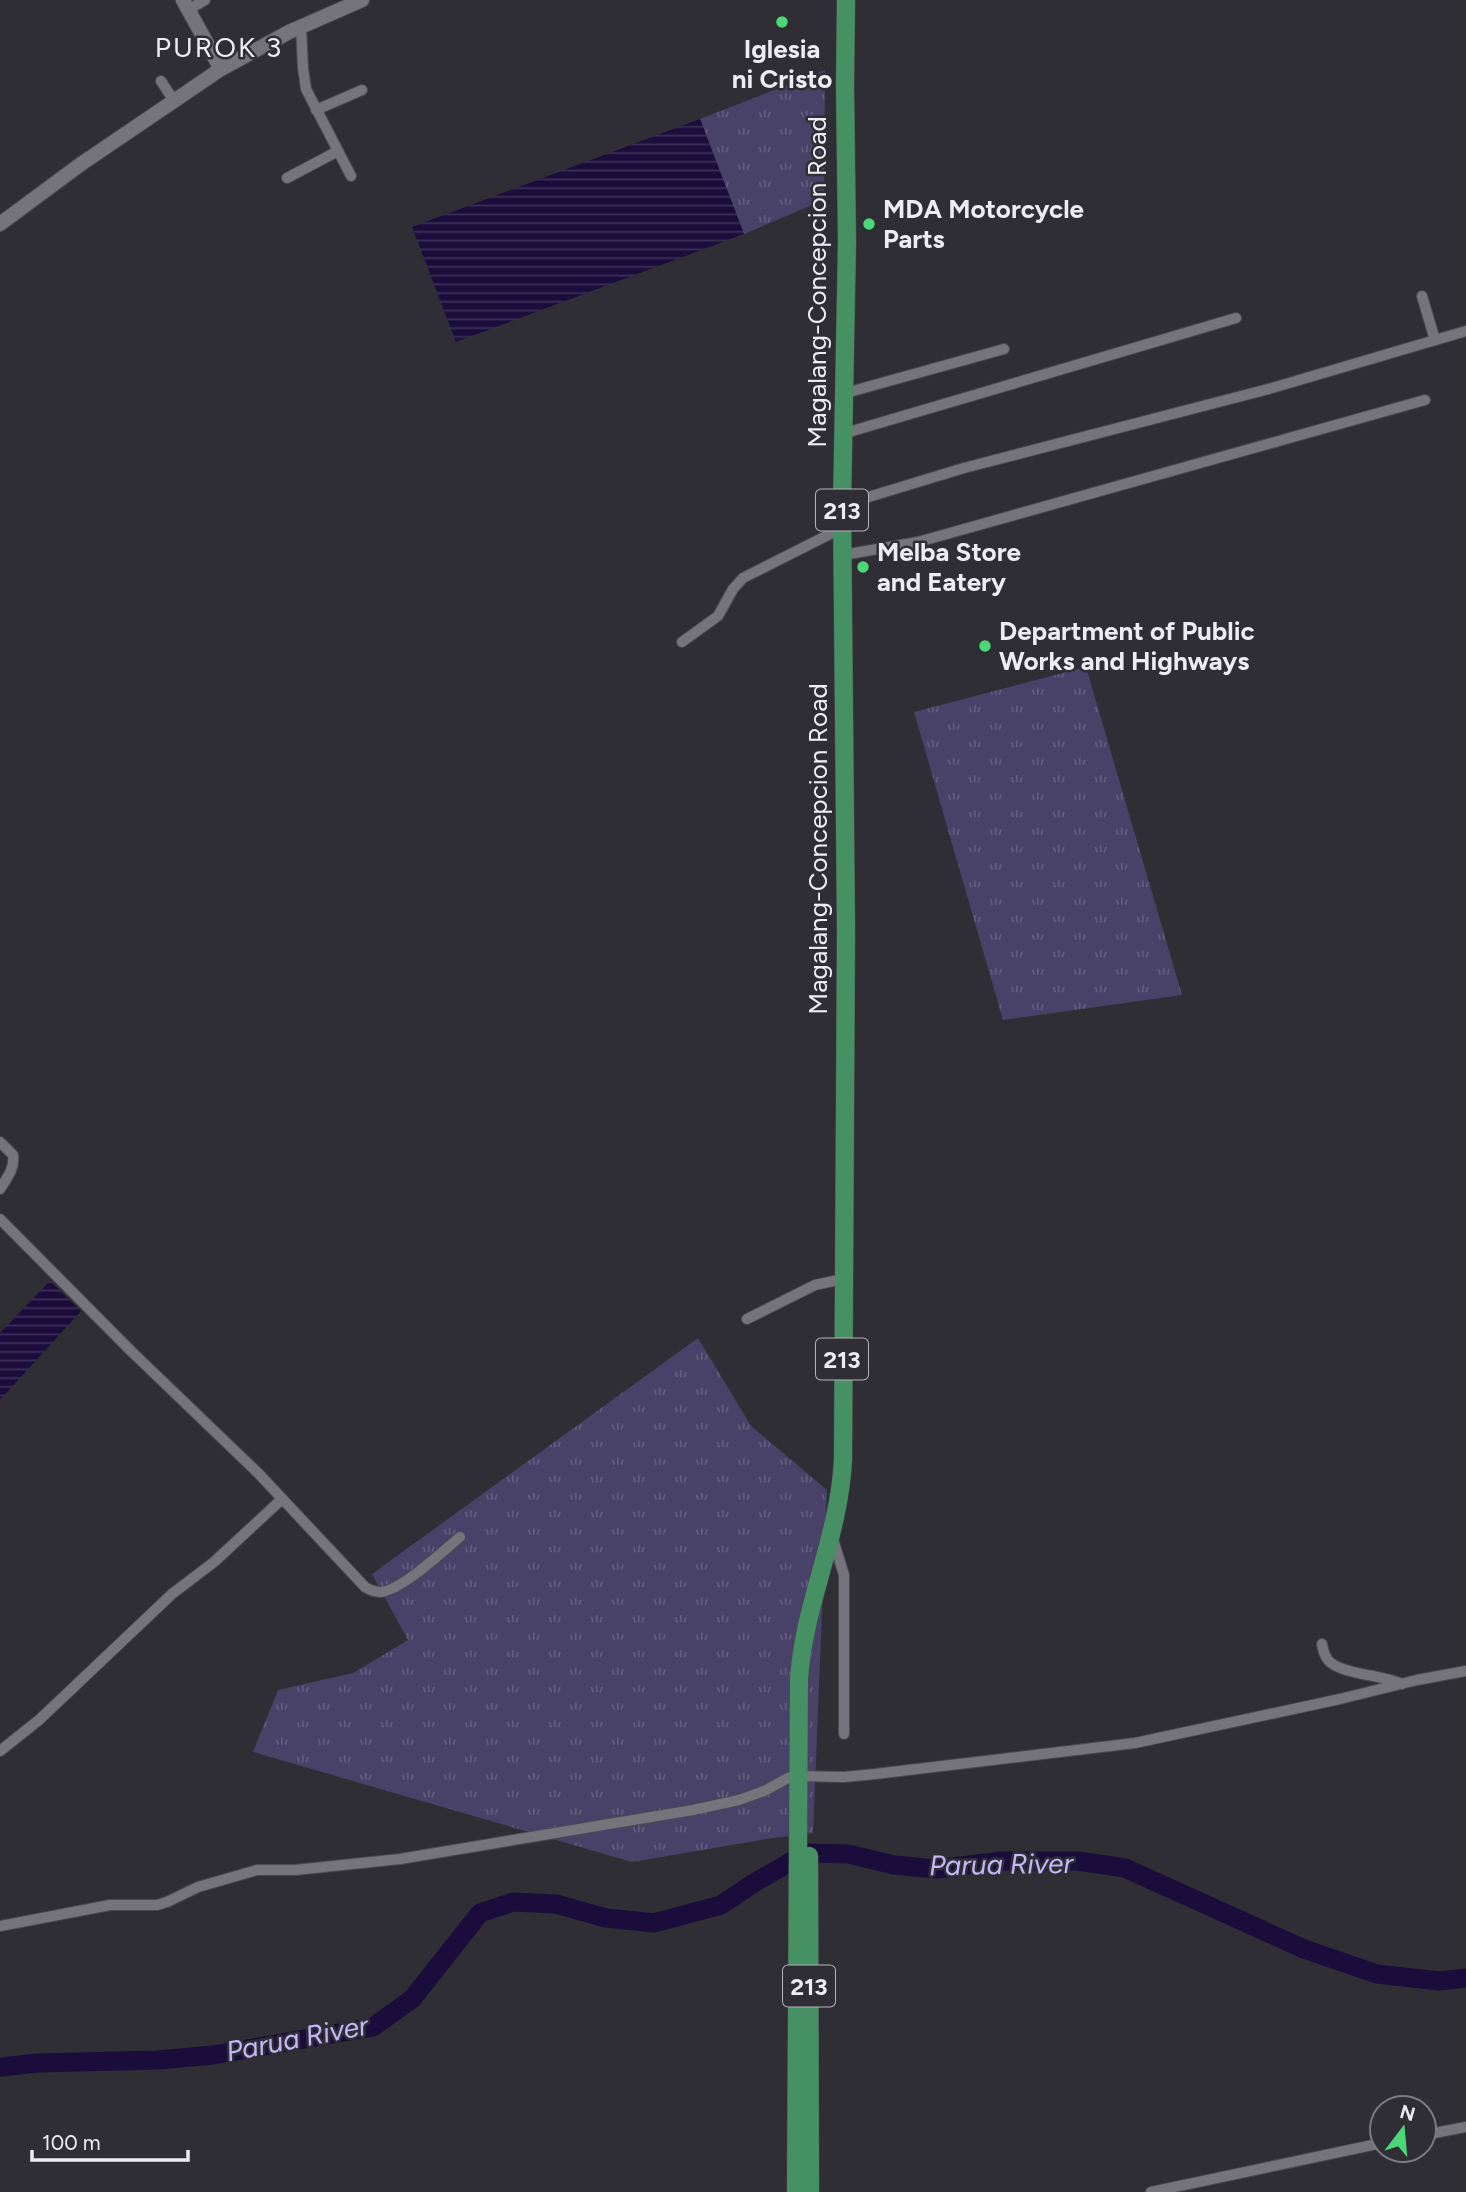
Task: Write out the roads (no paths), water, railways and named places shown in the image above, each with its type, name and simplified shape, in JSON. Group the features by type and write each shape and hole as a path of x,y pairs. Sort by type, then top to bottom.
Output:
{"main road":[{"name":"Magalang-Concepcion Road","path":"810,2192 803,1778 799,1692 802,1646 832,1536 841,1493 843,1460 846,930 842,394 847,253 846,0"},
{"name":"Magalang-Concepcion Road","path":"796,2192 803,1778"}],"street":[{"path":"205,0 186,5 220,69"},
{"path":"0,224 81,164 220,69 301,26 362,0"},
{"path":"301,26 306,89 351,176"},
{"path":"161,81 174,101"},
{"path":"316,110 362,90"},
{"path":"287,178 338,151"},
{"path":"1422,296 1434,340"},
{"path":"842,434 1236,318"},
{"path":"842,505 964,468 1272,388 1466,331"},
{"path":"842,394 1004,349"},
{"path":"843,555 918,542 1425,400"},
{"path":"682,642 718,617 733,589 743,578 842,528"},
{"path":"0,1142 13,1154 14,1161 0,1189"},
{"path":"0,1219 104,1325 231,1446 365,1587 384,1592 402,1583 460,1537"},
{"path":"747,1319 815,1285 843,1279"},
{"path":"0,1751 39,1720 172,1594 214,1562 282,1499"},
{"path":"832,1536 844,1575 844,1734"},
{"path":"1322,1644 1325,1655 1334,1665 1354,1672 1382,1676 1402,1684"},
{"path":"0,1926 110,1905 157,1905 198,1887 257,1870 295,1870 400,1860 692,1810 739,1800 788,1778 844,1777 907,1771 1135,1743 1466,1671"},
{"path":"1438,2132 1466,2127"},
{"path":"1151,2192 1368,2146"}],"waterway":[{"name":"Parua River","path":"0,2067 213,2055 373,2027 412,1999 480,1913 513,1902 556,1904 606,1918 654,1923 721,1905 806,1853 848,1854 894,1865 936,1869 1002,1861 1078,1861 1125,1868 1304,1949 1377,1974 1439,1981 1466,1978"}],"place":[{"name":"Iglesia ni Cristo","path":"782,22"},
{"name":"MDA Motorcycle Parts","path":"869,224"},
{"name":"Melba Store and Eatery","path":"863,567"},
{"name":"Department of Public Works and Highways","path":"985,646"}],"district":[{"name":"PUROK 3","path":"219,47"}]}
